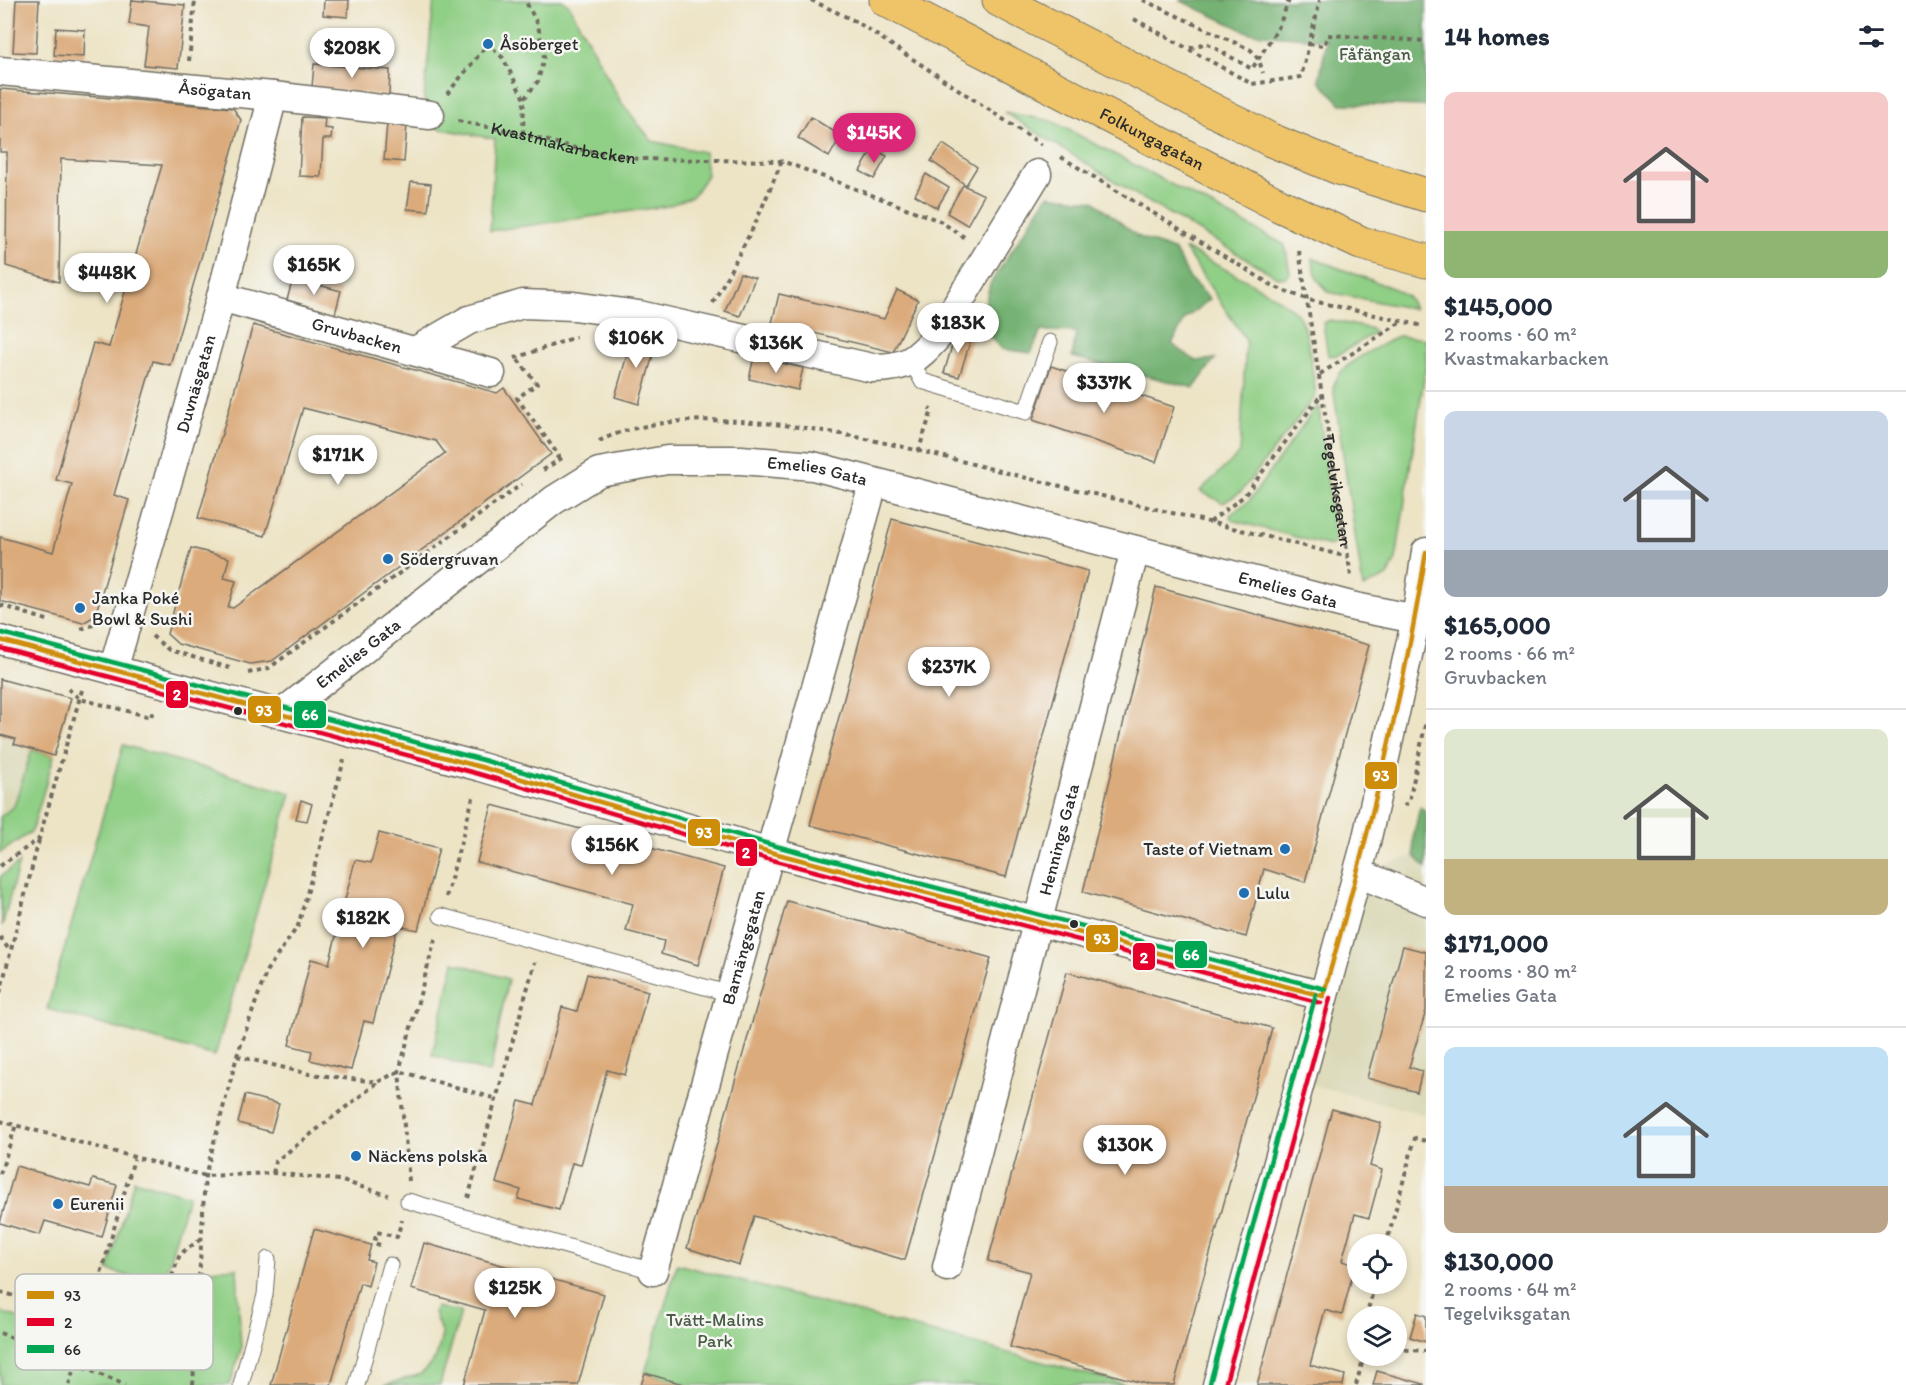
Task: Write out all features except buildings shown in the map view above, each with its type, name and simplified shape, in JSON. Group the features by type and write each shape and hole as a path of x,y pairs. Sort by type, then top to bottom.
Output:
{"main road":[{"name":"Folkungagatan","path":"886,0 1279,205 1361,243 1426,261"},
{"path":"999,0 1270,140 1339,168 1426,195"}],"street":[{"name":"Åsögatan","path":"0,71 273,96 430,115"},
{"name":"Duvnäsgatan","path":"102,667 126,627 221,297 273,96"},
{"path":"417,350 469,320 523,304 585,308 639,315 872,368 897,368 920,357 938,336 1037,174"},
{"name":"Gruvbacken","path":"221,297 417,350 491,373"},
{"name":"Emelies Gata","path":"281,714 554,500 599,472 667,460 741,460 813,466 873,484 1355,607 1416,619"},
{"name":"Barnängsgatan","path":"652,1271 873,484"},
{"name":"Hennings Gata","path":"947,1267 1136,550"},
{"path":"1216,1385 1358,873 1416,619 1426,552"},
{"path":"0,640 481,767 770,852 1323,996"},
{"path":"1358,873 1426,901"}],"lane":[{"path":"912,360 922,381 1026,412 1050,342"},
{"path":"441,916 540,945 731,994"},
{"path":"408,1201 652,1271"},
{"path":"241,1385 266,1295 268,1259"},
{"path":"357,1385 390,1266"}],"path":[{"path":"187,89 195,0"},
{"path":"524,99 538,81 544,57 538,25 525,0"},
{"path":"811,0 857,22 1051,151 1275,287 1309,300 1423,326"},
{"path":"1143,0 1251,50 1259,60 1263,73"},
{"path":"1190,48 1206,43 1252,69 1279,26 1289,0"},
{"path":"1134,19 1252,84 1301,77 1320,0"},
{"path":"1309,44 1324,46 1328,35 1426,41"},
{"path":"430,115 488,44 503,58 524,99 524,134"},
{"name":"Kvastmakarbacken","path":"430,115 524,134 582,150 639,159 782,161"},
{"path":"699,329 755,224 782,161 940,221 970,241"},
{"name":"Tegelviksgatan","path":"1299,251 1309,300 1355,607"},
{"path":"1320,374 1401,322"},
{"path":"527,353 515,357 537,384 517,398 559,456 534,476"},
{"path":"1210,522 1244,496 1323,393"},
{"path":"918,452 932,410 922,403"},
{"path":"74,627 83,630 99,623 126,627 154,636 169,650 251,674 269,668 525,483"},
{"path":"0,605 56,622"},
{"path":"0,993 39,839 102,667"},
{"path":"200,1274 205,1176 237,1056 267,970 298,926 351,734"},
{"path":"0,1121 134,1159 205,1176 273,1173 339,1179 408,1201 410,1191 399,1071 481,767"},
{"path":"0,866 39,839"},
{"path":"0,937 10,952"},
{"path":"464,1216 494,1098 540,945"},
{"path":"237,1056 309,1074 378,1082"},
{"path":"273,1173 276,1161 378,1082 399,1071 494,1098"},
{"path":"0,1174 15,1125"},
{"path":"1389,1234 1415,1138 1426,1141"},
{"path":"100,1274 134,1159"},
{"path":"173,1274 180,1254 202,1239"},
{"path":"0,1292 15,1296"},
{"path":"0,1333 15,1339"},
{"path":"1407,1350 1426,1351"},
{"path":"1356,1385 1361,1366"},
{"path":"69,1385 73,1370"},
{"path":"91,1370 125,1385"},
{"path":"193,1385 194,1370"}],"shaded area":[{"path":"0,679 71,698 32,831 0,853"},
{"path":"1414,855 1426,868 1426,1115 1298,1081 1359,875"}],"green space":[{"path":"434,0 562,0 569,5 621,102 652,141 704,152 707,175 693,196 668,206 490,231 495,139 437,128 424,99"},
{"name":"Fåfängan","path":"1179,0 1426,0 1426,106 1341,104 1319,80 1327,40 1250,33"},
{"path":"1004,112 1052,121 1285,245 1290,273 1286,277 1279,278 1140,197"},
{"path":"1048,195 1094,201 1137,236 1175,251 1190,279 1210,299 1185,319 1172,344 1196,361 1215,359 1194,388 1072,357 1076,332 1041,331 1031,353 1002,349 980,325 990,284"},
{"path":"1184,248 1261,289 1289,307 1301,321 1310,353 1316,395 1241,492 1223,503 1200,491 1240,453 1246,340"},
{"path":"1312,258 1395,289 1409,298 1414,309 1328,292 1317,279"},
{"path":"1330,320 1372,329 1374,333 1338,355 1328,356 1323,323"},
{"path":"1398,336 1426,339 1426,365 1396,559 1388,576 1363,588 1333,387 1337,378 1350,363"},
{"path":"1315,408 1319,408 1335,543 1330,546 1231,520 1230,515 1250,500"},
{"path":"123,745 291,793 215,1056 47,1009"},
{"path":"32,750 54,756 32,831 0,853 0,817 14,806"},
{"path":"1420,807 1426,811 1426,868 1414,855 1413,838"},
{"path":"19,863 2,926 0,877"},
{"path":"454,962 508,979 490,1073 432,1055"},
{"path":"134,1180 188,1196 165,1274 122,1274 108,1270"},
{"name":"Tvätt-Malins Park","path":"677,1264 1128,1385 688,1385 645,1373"},
{"path":"237,1268 241,1349 230,1385 0,1385 0,1312 15,1317 15,1370 213,1370 213,1274 194,1274 195,1271"},
{"path":"436,1307 461,1312 440,1385 384,1385 421,1374 436,1358 442,1335 434,1312"}],"transit line":[{"name":"93","path":"1323,996 1394,720 1426,552"},
{"name":"66","path":"2,633 483,760 772,845 1325,989"},
{"name":"93","path":"0,640 481,767 770,852 1323,996"},
{"name":"2","path":"0,648 479,774 768,859 1321,1003"},
{"name":"66","path":"1210,1383 1316,994"},
{"name":"2","path":"1225,1385 1330,998"}],"place":[{"name":"Åsöberget","path":"488,44"},
{"name":"Södergruvan","path":"388,559"},
{"name":"Janka Poké Bowl & Sushi","path":"80,608"},
{"name":"Taste of Vietnam","path":"1285,849"},
{"name":"Lulu","path":"1244,893"},
{"name":"Näckens polska","path":"356,1156"},
{"name":"Eurenii","path":"58,1204"}]}
